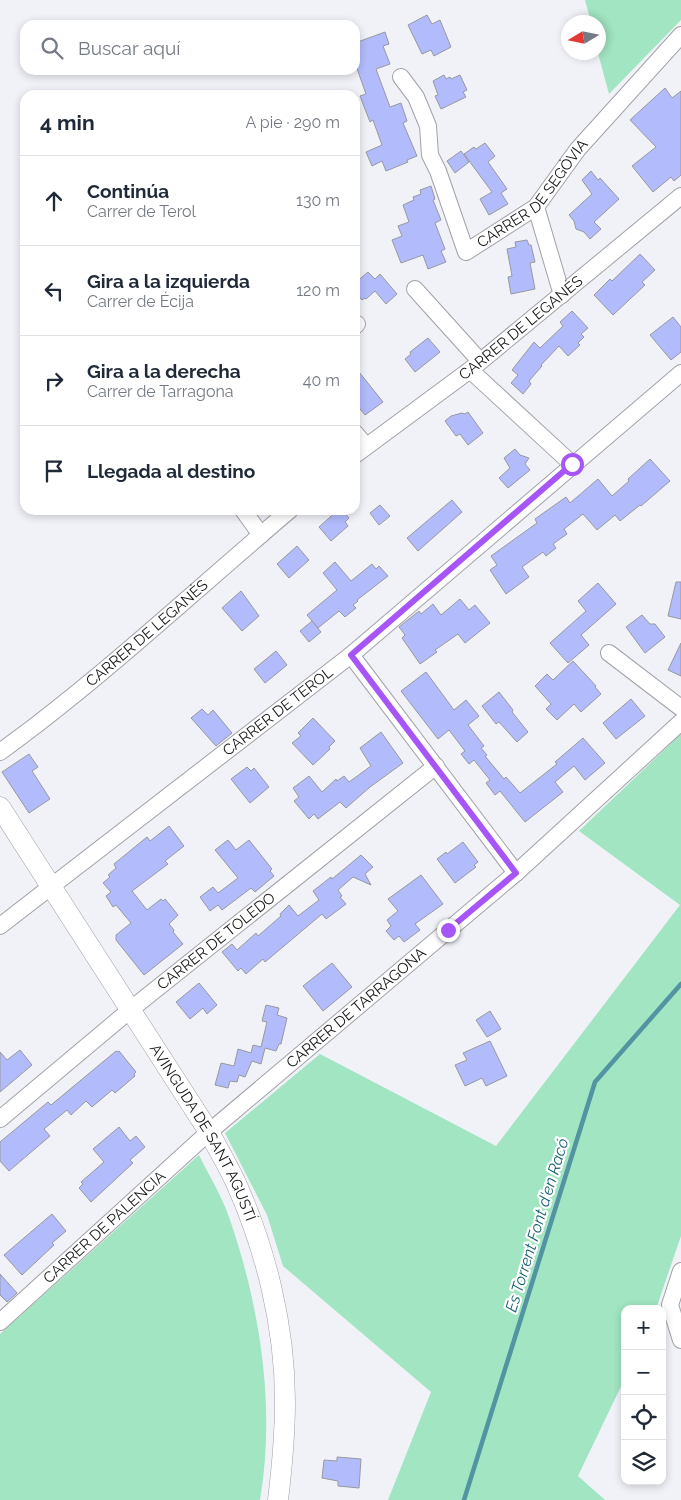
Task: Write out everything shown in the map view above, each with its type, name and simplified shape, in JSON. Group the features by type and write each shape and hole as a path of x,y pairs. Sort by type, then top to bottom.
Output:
{"street":[{"name":"CARRER DE SEGÒVIA","path":"401,77 416,97 428,126 430,155 438,171 466,252 536,207 578,148 681,35"},
{"name":"CARRER DE LEGANÉS","path":"360,450 475,365 681,196"},
{"path":"536,207 562,295"},
{"path":"415,289 475,365 572,464"},
{"name":"CARRER DE TEROL","path":"0,926 351,655 572,464 681,373"},
{"path":"247,515 261,535"},
{"name":"CARRER DE LEGANÉS","path":"0,752 69,700 284,515"},
{"path":"609,653 681,708"},
{"path":"351,655 516,873"},
{"name":"CARRER DE TARRAGONA","path":"209,1132 516,873 681,722"},
{"name":"CARRER DE TOLEDO","path":"0,1119 130,1010 436,766"},
{"name":"AVINGUDA DE SANT AGUSTÍ","path":"0,807 209,1132 235,1181 250,1217 262,1254 274,1303 282,1350 285,1439 278,1500"},
{"name":"CARRER DE PALENCIA","path":"0,1322 209,1132"},
{"path":"681,1271 670,1305 681,1340"}],"green space":[{"path":"585,0 681,0 681,20 609,94 600,60 606,60 606,15 589,15"},
{"path":"681,734 681,1236 657,1305 621,1305 621,1386 578,1476 605,1500 388,1500 431,1392 283,1266 267,1215 225,1133 320,1054 496,1146 680,905 579,831"},
{"path":"199,1155 229,1217 240,1251 257,1321 265,1393 266,1429 265,1465 260,1500 0,1500 0,1334"}],"building":[{"path":"427,15 432,24 440,20 451,47 434,56 431,50 422,54 408,25"},
{"path":"385,32 389,44 383,46 390,64 376,69 390,107 401,103 407,121 403,123 417,156 386,171 382,161 372,166 366,152 382,145 373,120 370,122 360,96 366,94 359,75 360,41"},
{"path":"444,75 446,79 450,77 451,79 460,75 467,90 463,92 466,97 441,109 435,96 438,95 433,81"},
{"path":"665,88 672,98 681,91 681,175 674,181 671,177 653,192 632,166 656,147 630,120"},
{"path":"485,143 495,156 488,162 507,189 501,193 508,204 489,215 480,199 492,192 464,154 474,147 476,149"},
{"path":"461,151 469,162 455,173 447,161"},
{"path":"591,171 619,199 594,222 601,229 590,239 584,232 576,229 574,221 569,215 592,194 582,180"},
{"path":"431,186 435,199 433,200 441,220 435,223 445,249 441,251 446,262 428,269 423,255 401,263 392,240 402,236 398,226 409,222 403,205 414,200 413,197 421,194 420,190"},
{"path":"527,240 529,245 531,245 535,262 530,263 535,289 511,294 508,277 512,276 507,249 516,247 515,242"},
{"path":"640,254 655,270 642,282 645,285 613,315 594,295 610,279 612,281"},
{"path":"368,272 375,279 380,274 397,294 386,304 375,291 362,300 360,298 360,279"},
{"path":"572,311 588,328 581,334 584,337 578,343 580,345 568,356 559,346 529,381 531,384 523,394 511,383 518,375 512,370 534,342 540,348 563,326 560,322"},
{"path":"673,317 681,327 681,352 671,360 650,335"},
{"path":"428,338 440,352 415,372 405,359 411,354 410,352"},
{"path":"360,373 383,402 365,415 360,409"},
{"path":"468,412 483,433 468,445 460,434 456,436 445,421 451,416"},
{"path":"515,449 520,455 529,458 525,464 530,470 508,488 499,478 510,468 504,458"},
{"path":"650,459 670,481 620,521 615,515 597,530 583,514 564,529 567,534 553,544 556,548 546,556 543,552 522,567 529,577 506,594 490,570 497,565 491,556 537,523 535,519 566,497 570,503 598,479 612,496"},
{"path":"452,500 462,512 418,551 407,538"},
{"path":"380,505 390,516 379,525 370,513"},
{"path":"332,515 346,515 349,518 345,522 348,526 331,541 319,527"},
{"path":"297,546 309,560 289,578 277,564"},
{"path":"335,562 351,581 372,564 376,569 379,566 388,576 357,600 353,605 356,608 345,617 339,611 318,628 307,615 337,590 323,573"},
{"path":"676,582 681,582 681,619 668,616"},
{"path":"598,583 616,604 581,635 589,645 568,663 550,643 586,611 578,601"},
{"path":"241,591 259,616 242,631 222,608"},
{"path":"460,599 469,610 475,605 490,623 465,643 458,634 435,650 437,652 420,664 402,638 405,635 399,627 419,611 421,614 433,604 441,615"},
{"path":"642,615 650,624 655,624 665,637 645,653 626,627"},
{"path":"312,621 321,632 309,642 300,631"},
{"path":"681,643 681,676 668,670"},
{"path":"276,651 287,665 265,683 254,669"},
{"path":"573,661 601,694 581,712 574,704 557,720 546,709 551,704 535,686 547,674 553,680"},
{"path":"426,672 454,710 466,700 479,716 468,725 484,746 481,748 487,755 485,756 504,779 506,777 520,793 557,764 555,762 583,738 605,763 585,780 574,766 555,782 563,792 525,822 500,791 495,795 486,783 490,780 474,760 469,764 461,754 465,751 449,730 438,739 401,691"},
{"path":"499,692 528,732 517,742 499,722 496,724 482,706"},
{"path":"631,699 645,716 616,739 603,723"},
{"path":"202,709 208,715 213,710 232,733 216,746 191,718"},
{"path":"313,718 335,741 329,747 330,749 313,765 292,743 301,736 298,733"},
{"path":"381,732 403,763 370,787 346,808 340,802 318,819 314,814 309,819 294,801 299,797 293,788 309,776 322,792 336,779 337,781 344,776 349,782 371,766 360,748"},
{"path":"29,754 38,767 32,771 50,799 29,813 2,772"},
{"path":"247,767 251,771 254,768 269,787 250,803 231,779"},
{"path":"169,826 184,846 165,861 168,864 132,891 147,910 161,899 163,901 165,899 178,915 169,924 183,944 144,975 116,940 116,935 131,923 116,905 113,907 106,896 111,892 103,883 116,868 114,864 147,837 150,841"},
{"path":"228,840 236,850 249,840 272,869 270,871 274,876 255,892 251,888 222,910 218,905 210,911 200,897 213,887 218,893 238,878 215,850"},
{"path":"463,842 478,862 474,865 476,867 455,883 437,859"},
{"path":"361,855 373,867 365,874 371,885 353,877 338,890 342,896 340,897 346,904 326,919 322,914 265,962 263,959 246,974 241,968 238,971 222,952 232,944 237,950 256,933 258,936 281,916 280,914 289,905 298,916 319,900 313,891 331,877 332,879"},
{"path":"421,875 443,904 415,924 420,930 404,942 399,936 394,940 386,931 391,926 387,920 398,911 388,899"},
{"path":"332,963 352,987 323,1011 303,986"},
{"path":"199,983 217,1005 207,1014 203,1008 190,1019 176,1002"},
{"path":"266,1005 279,1008 277,1015 287,1018 281,1044 279,1044 276,1051 265,1048 261,1064 252,1061 245,1077 239,1075 237,1082 230,1081 228,1088 215,1085 221,1063 234,1066 238,1049 251,1053 253,1045 261,1047 267,1022 262,1021"},
{"path":"490,1011 501,1029 487,1037 476,1020"},
{"path":"490,1041 507,1076 486,1086 482,1078 465,1086 455,1065 467,1060 463,1053"},
{"path":"20,1050 32,1065 0,1092 0,1052 7,1060"},
{"path":"116,1051 119,1051 136,1072 135,1076 115,1093 112,1090 92,1107 86,1101 71,1115 67,1110 44,1129 50,1136 9,1171 0,1161 0,1142 48,1102 51,1105"},
{"path":"119,1127 130,1141 136,1136 145,1147 130,1160 133,1163 91,1202 79,1188 83,1184 81,1182 104,1162 93,1149"},
{"path":"52,1214 66,1231 22,1275 4,1255"},
{"path":"0,1274 17,1293 7,1302 0,1295"},
{"path":"337,1457 361,1459 359,1488 338,1486 338,1481 322,1478 324,1460 337,1461"}],"waterway":[{"name":"Es Torrent Font d'en Racó","path":"464,1500 595,1082 681,984"}],"route":[{"path":"448,930 516,873 351,655 572,464"}]}
